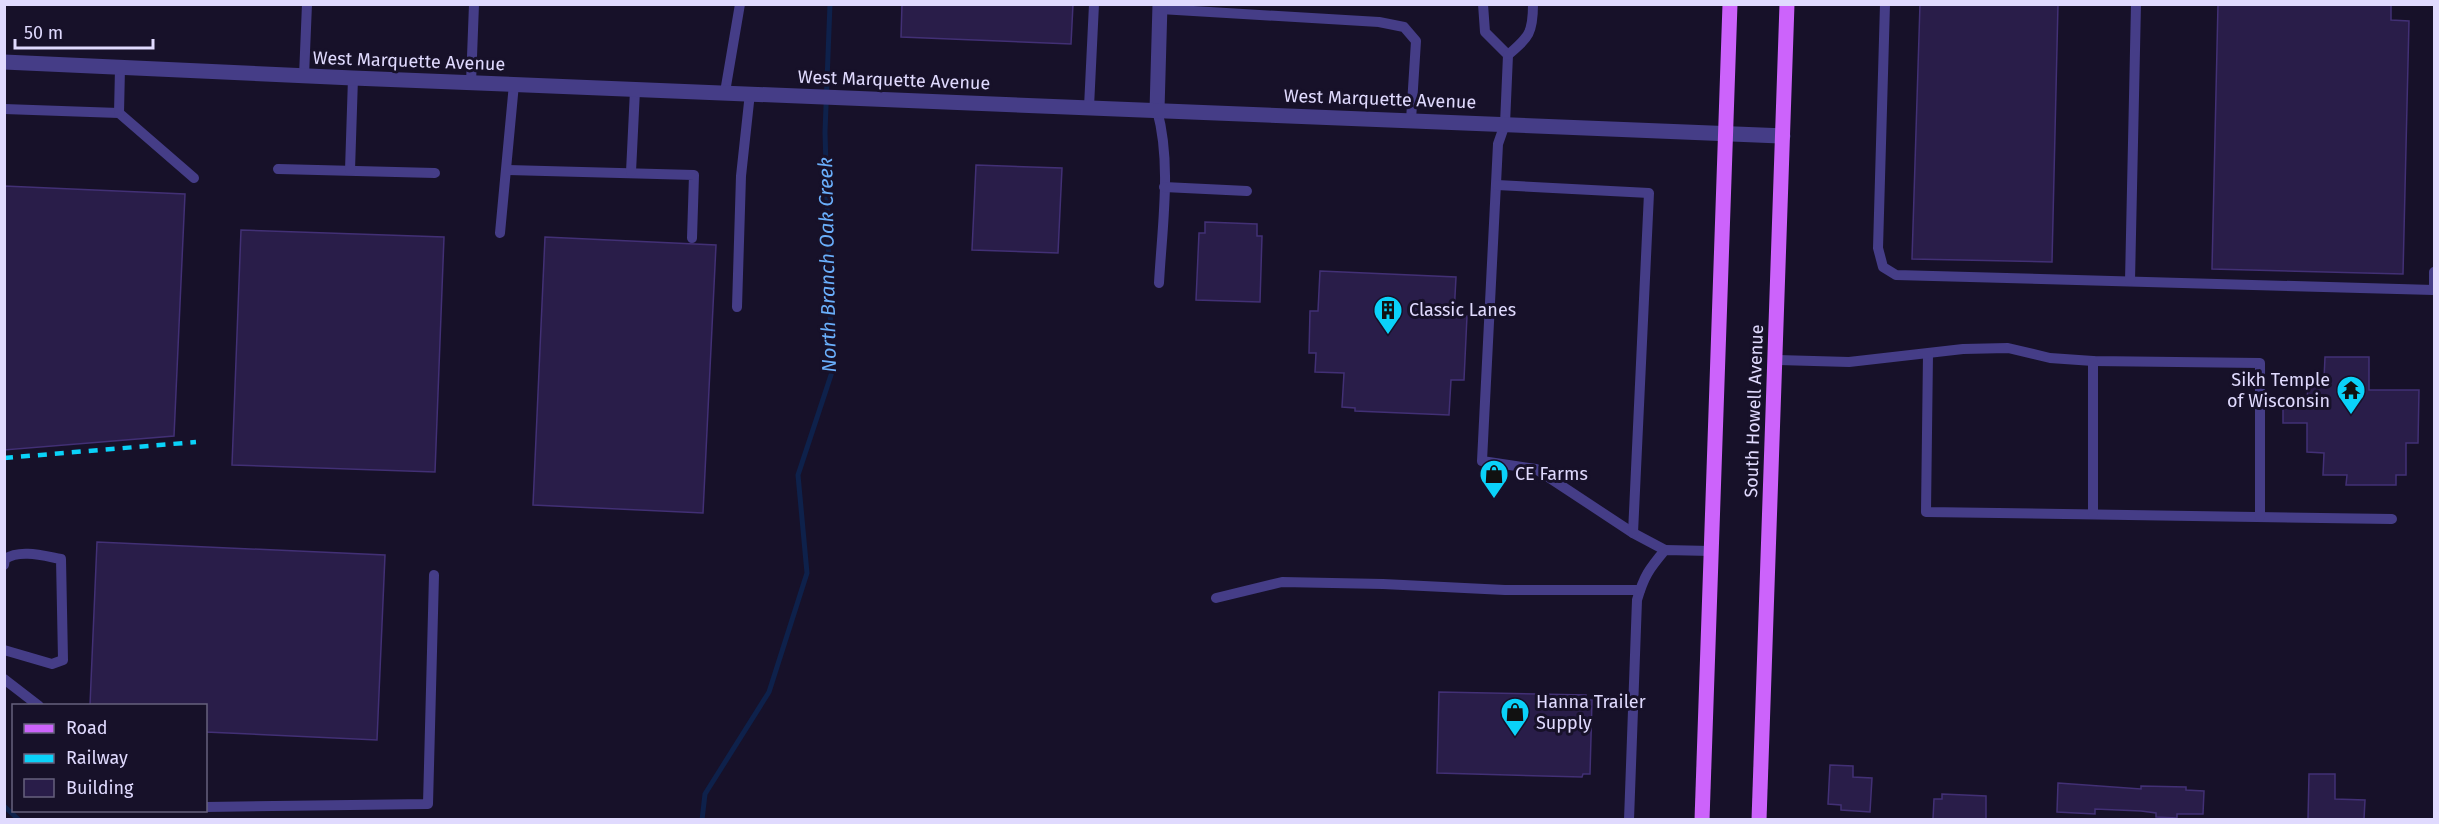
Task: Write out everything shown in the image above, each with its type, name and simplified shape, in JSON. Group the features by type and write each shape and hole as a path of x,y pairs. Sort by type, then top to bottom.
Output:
{"main road":[{"path":"1702,819 1730,4"},
{"name":"South Howell Avenue","path":"1759,819 1787,4"}],"street":[{"path":"1157,110 1160,7"},
{"name":"West Marquette Avenue","path":"4,62 1783,136"}],"lane":[{"path":"304,76 307,4"},
{"path":"471,83 474,4"},
{"path":"725,92 740,4"},
{"path":"1089,107 1094,4"},
{"path":"1483,4 1485,32 1508,55"},
{"path":"1533,4 1533,25 1525,40 1508,55 1505,124 1498,144 1482,461 1536,470 1633,533 1665,550 1711,551"},
{"path":"1885,4 1878,248 1883,267 1896,275 2434,290 2434,272"},
{"path":"2130,281 2136,4"},
{"path":"1160,7 1379,22 1404,27 1416,41 1411,120"},
{"path":"119,113 120,68"},
{"path":"350,170 353,78"},
{"path":"501,233 514,84"},
{"path":"631,172 635,90"},
{"path":"736,307 741,176 750,93"},
{"path":"4,109 119,113 194,178"},
{"path":"1157,110 1163,130 1164,187 1159,283"},
{"path":"278,169 435,173"},
{"path":"507,170 694,175 692,238"},
{"path":"1497,185 1649,193 1633,533"},
{"path":"1164,187 1247,191"},
{"path":"1776,360 1849,362 1963,348 2008,348 2050,358 2093,361 2260,363 2260,517"},
{"path":"1928,354 1926,512 2392,519"},
{"path":"2093,361 2093,514"},
{"path":"1629,819 1637,600 1645,574 1665,550"},
{"path":"4,565 5,559 10,555 24,554 61,558 63,660 52,664 4,650"},
{"path":"207,807 429,804 434,575"},
{"path":"1216,598 1282,582 1505,590 1640,590"},
{"path":"4,679 38,704"}],"building":[{"path":"902,4 1073,4 1071,44 901,37"},
{"path":"1920,4 2058,4 2052,262 1912,259"},
{"path":"2218,4 2391,4 2391,20 2409,21 2403,274 2212,269"},
{"path":"976,165 1062,168 1058,253 972,250"},
{"path":"4,186 185,194 174,436 4,450"},
{"path":"1205,222 1257,224 1257,236 1262,236 1260,302 1196,300 1199,233 1205,233"},
{"path":"241,230 444,237 435,472 232,465"},
{"path":"545,237 716,245 703,513 533,505"},
{"name":"Classic Lanes","path":"1320,271 1456,277 1454,315 1467,316 1464,380 1451,380 1449,415 1355,411 1355,408 1342,407 1344,373 1315,372 1316,353 1309,353 1310,311 1318,311"},
{"name":"Sikh Temple of Wisconsin","path":"2325,357 2369,357 2369,390 2419,390 2418,443 2406,443 2406,475 2396,475 2396,485 2346,485 2347,475 2323,475 2324,453 2307,452 2307,423 2283,423 2283,407 2307,407 2308,379 2324,379"},
{"path":"97,542 385,555 377,740 207,732 207,704 90,704"},
{"name":"Hanna Trailer Supply","path":"1439,692 1586,695 1586,700 1592,700 1590,774 1583,774 1582,777 1437,773"},
{"path":"1830,765 1853,766 1853,777 1872,778 1870,812 1841,810 1841,805 1828,804"},
{"path":"2309,774 2335,774 2335,799 2365,800 2364,819 2308,819"},
{"path":"2058,783 2141,789 2141,786 2186,787 2186,790 2204,791 2203,814 2177,814 2177,818 2156,817 2156,813 2141,811 2095,809 2095,814 2057,812"},
{"path":"1942,794 1986,796 1986,819 1933,819 1934,799 1942,799"}],"waterway":[{"name":"North Branch Oak Creek","path":"702,820 705,794 769,692 807,573 798,475 832,372 825,132 830,4"},
{"name":"North Branch Oak Creek","path":"4,806 19,820"}],"railway":[{"path":"4,458 196,442"}],"place":[{"name":"Classic Lanes","path":"1388,336"},
{"name":"Sikh Temple of Wisconsin","path":"2351,416"},
{"name":"CE Farms","path":"1494,500"},
{"name":"Hanna Trailer Supply","path":"1515,738"}]}
